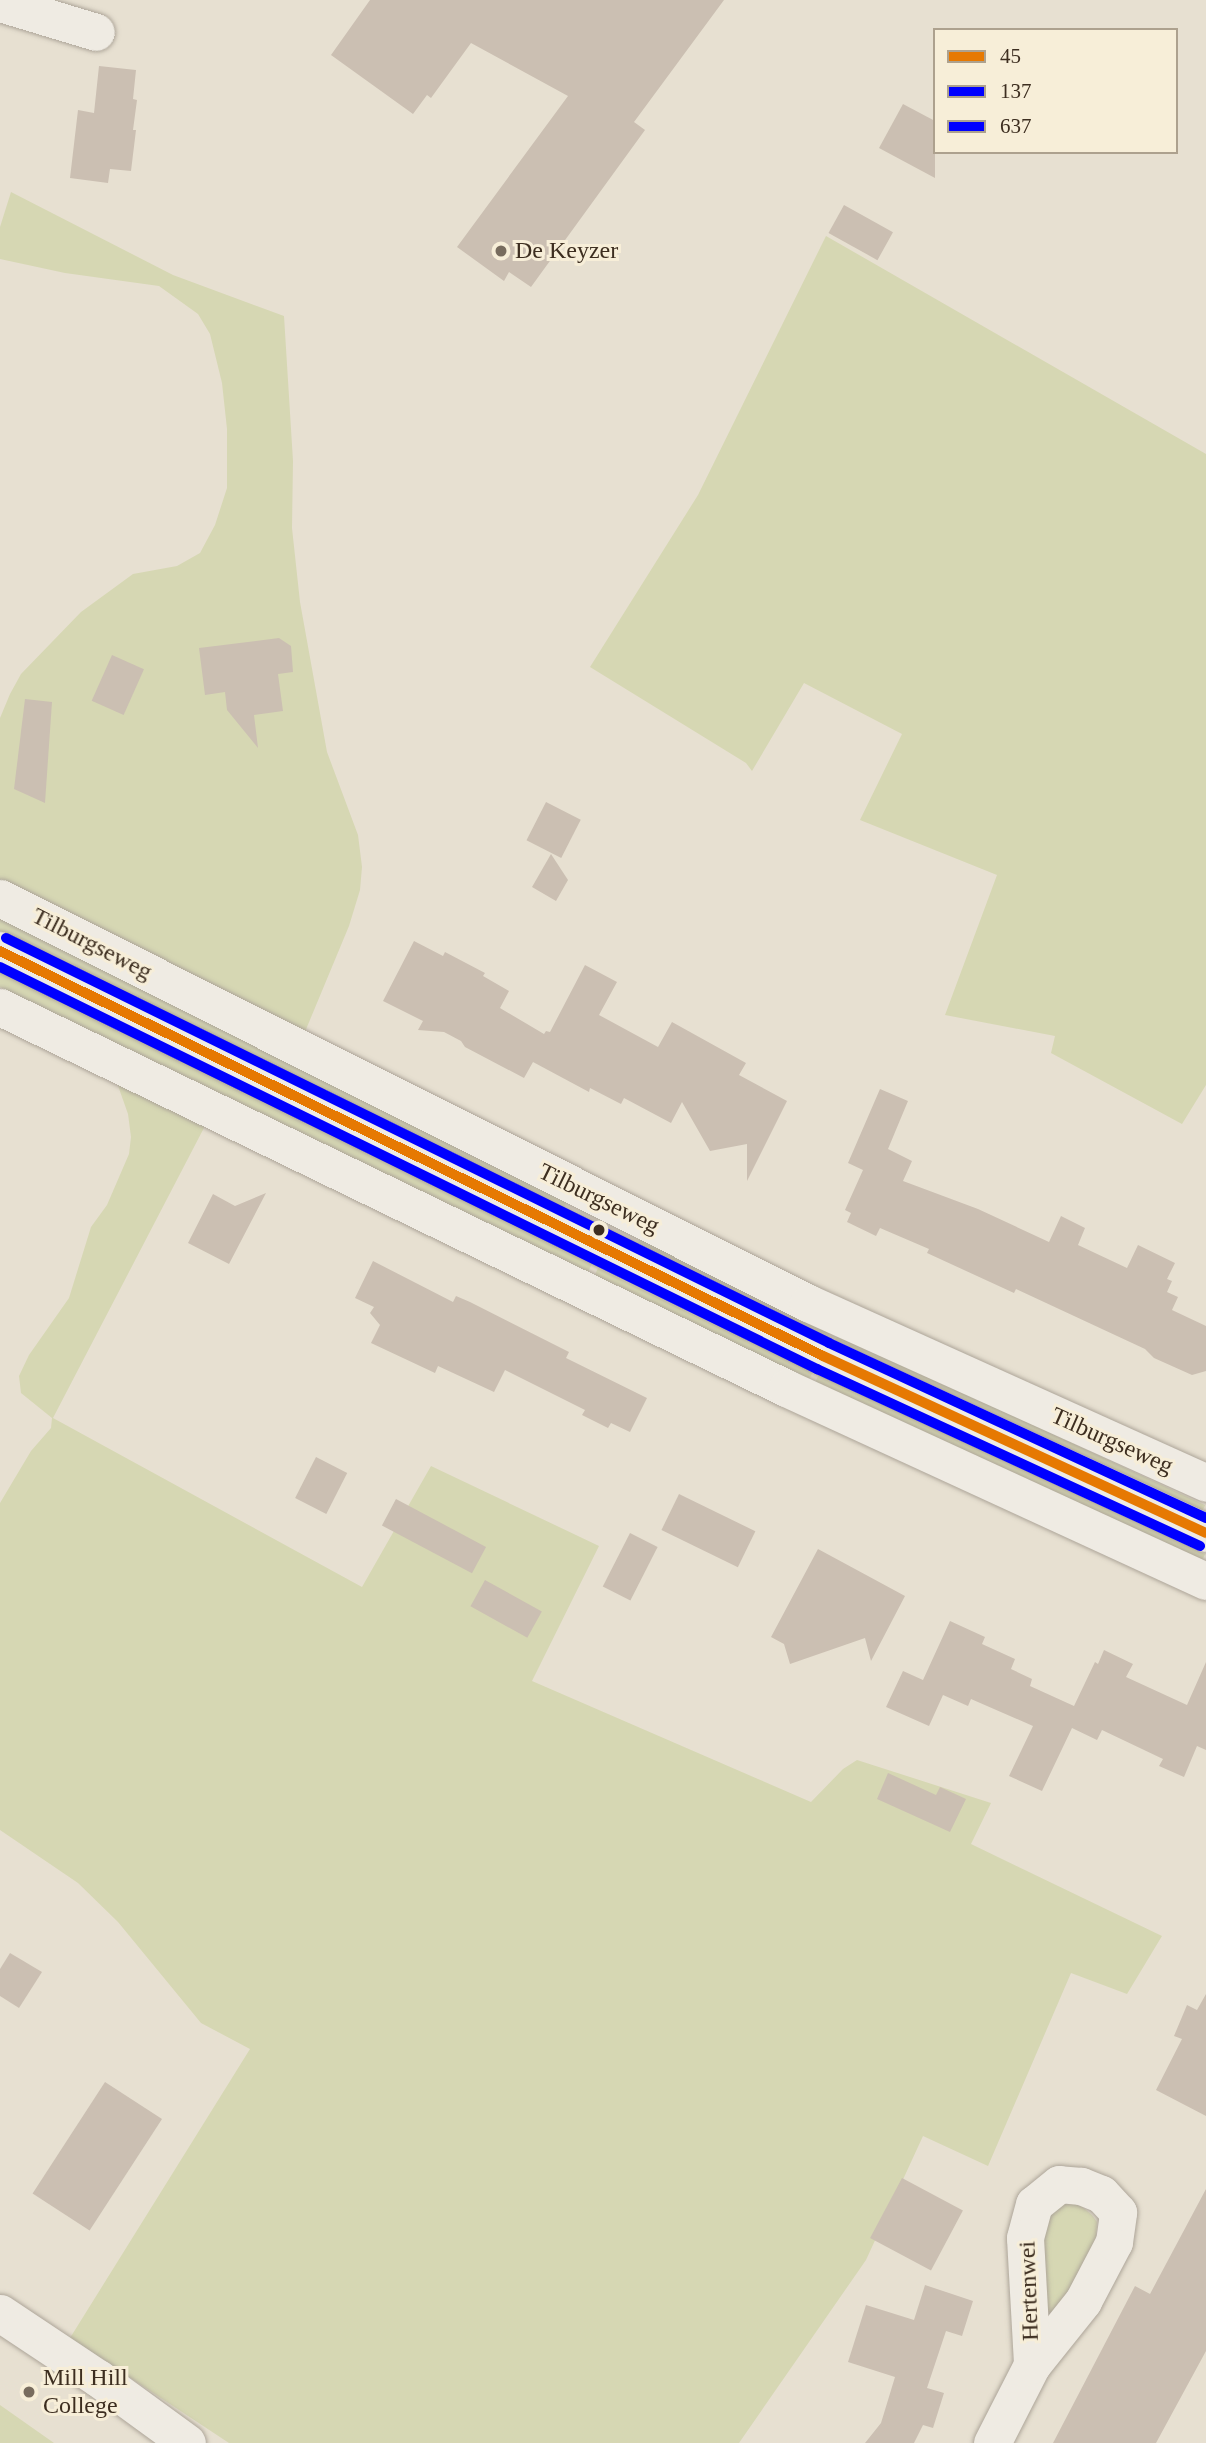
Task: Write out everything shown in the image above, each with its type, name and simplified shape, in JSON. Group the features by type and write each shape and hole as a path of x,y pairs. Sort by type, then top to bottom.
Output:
{"street":[{"path":"0,3 96,33"},
{"name":"Tilburgseweg","path":"0,898 796,1297 1206,1483"},
{"name":"Tilburgseweg","path":"0,951 810,1351 1206,1533"},
{"path":"0,1007 786,1388 1206,1581"},
{"path":"0,2313 98,2378 187,2443"},
{"name":"Hertenwei","path":"992,2443 1032,2365"}],"green space":[{"path":"11,192 173,275 284,316 293,461 292,528 300,602 327,752 358,835 362,867 360,890 349,926 302,1039 0,880 0,718 21,674 81,612 133,574 177,566 200,553 215,525 227,488 227,429 222,383 210,334 198,314 159,286 65,273 0,259 0,227"},
{"path":"826,236 1206,454 1206,1085 1182,1124 1051,1053 1055,1036 945,1015 997,875 860,820 902,734 804,683 752,771 746,763 590,667 698,495"},
{"path":"0,917 567,1201 563,1210 0,931"},
{"path":"0,971 592,1264 587,1274 0,987"},
{"path":"116,1080 206,1124 53,1418 362,1587 431,1466 599,1546 532,1681 811,1802 843,1769 857,1760 991,1803 971,1844 1162,1936 1127,1994 1071,1973 988,2166 923,2136 866,2260 739,2443 229,2443 70,2338 250,2049 201,2023 118,1922 78,1883 0,1830 0,1503 31,1451 51,1428 52,1418 21,1393 19,1376 29,1355 69,1298 91,1227 107,1205 129,1154 131,1137 128,1114"},
{"path":"643,1231 831,1331 827,1339 637,1246"},
{"path":"598,1268 813,1372 808,1381 594,1277"},
{"path":"838,1334 1205,1505 1201,1513 834,1342"},
{"path":"819,1374 1205,1554 1200,1564 814,1384"},
{"path":"1060,2201 1080,2205 1092,2215 1097,2222 1096,2236 1084,2273 1056,2312 1045,2312 1038,2244 1047,2209"},
{"path":"0,2405 54,2443 0,2443"}],"building":[{"path":"370,0 724,0 634,122 645,130 531,287 509,272 504,281 457,247 568,96 471,43 431,98 427,95 413,114 331,55"},
{"path":"99,66 136,70 133,99 137,100 133,130 136,130 131,171 110,169 108,183 70,178 78,110 94,113"},
{"path":"903,104 933,120 935,178 879,148"},
{"path":"844,205 893,232 877,260 828,233"},
{"path":"279,638 291,646 293,672 278,674 283,711 254,715 258,748 227,710 225,692 205,695 199,648"},
{"path":"112,655 144,669 124,715 92,701"},
{"path":"25,699 52,702 45,803 14,789"},
{"path":"546,802 581,820 561,858 526,840"},
{"path":"551,854 568,880 556,901 532,887"},
{"path":"414,941 443,956 445,952 485,973 483,976 509,991 500,1008 544,1034 546,1031 550,1032 585,965 617,982 599,1015 658,1047 672,1022 746,1063 739,1075 787,1101 747,1181 747,1144 710,1151 682,1102 671,1123 624,1098 621,1104 590,1088 589,1092 533,1062 524,1078 465,1047 461,1041 444,1032 418,1030 423,1021 383,1001"},
{"path":"880,1089 908,1101 888,1149 912,1161 903,1181 978,1209 1049,1242 1061,1216 1085,1228 1078,1245 1127,1268 1138,1245 1175,1263 1167,1279 1172,1281 1167,1292 1178,1297 1172,1310 1206,1326 1206,1371 1192,1375 1154,1358 1145,1349 1016,1289 1014,1293 927,1253 929,1249 880,1228 876,1236 847,1222 851,1213 845,1210 863,1170 848,1163"},
{"path":"266,1193 229,1264 188,1243 213,1194 235,1206"},
{"path":"373,1261 453,1302 456,1296 470,1302 569,1352 566,1358 647,1398 630,1432 611,1423 608,1428 582,1415 585,1410 505,1370 494,1392 438,1366 435,1373 371,1343 380,1325 370,1313 374,1307 355,1298"},
{"path":"316,1457 347,1473 326,1514 295,1498"},
{"path":"679,1494 755,1531 738,1567 661,1530"},
{"path":"396,1499 486,1547 472,1573 382,1525"},
{"path":"630,1533 658,1547 630,1601 603,1586"},
{"path":"818,1549 905,1596 871,1661 865,1638 790,1664 784,1644 771,1637"},
{"path":"485,1580 542,1612 527,1638 470,1606"},
{"path":"950,1621 985,1637 982,1644 1015,1659 1011,1669 1032,1679 1030,1686 1074,1706 1095,1662 1098,1664 1104,1650 1133,1664 1126,1677 1187,1705 1206,1662 1206,1750 1197,1746 1184,1777 1159,1766 1163,1759 1102,1730 1097,1740 1072,1728 1042,1791 1009,1776 1033,1726 971,1699 968,1706 943,1695 929,1726 886,1707 903,1671 923,1680"},
{"path":"888,1773 936,1795 940,1787 966,1799 950,1832 877,1799"},
{"path":"10,1953 42,1972 19,2008 0,1996 0,1969"},
{"path":"1206,1994 1206,2116 1156,2090 1182,2039 1174,2036 1187,2005 1197,2010"},
{"path":"105,2082 162,2119 90,2231 33,2194"},
{"path":"902,2178 963,2210 931,2270 870,2238"},
{"path":"1206,2189 1206,2351 1156,2443 1053,2443 1135,2286 1150,2294"},
{"path":"925,2285 973,2301 962,2336 946,2331 927,2388 944,2393 933,2428 923,2425 914,2443 865,2443 881,2423 895,2377 848,2362 866,2305 914,2320"}],"transit line":[{"name":"637","path":"6,938 829,1343 1206,1518"},
{"name":"45","path":"0,951 823,1356 1206,1533"},
{"name":"137","path":"0,967 817,1369 1200,1546"}],"place":[{"name":"De Keyzer","path":"501,251"},
{"name":"Mill Hill College","path":"29,2392"}]}
